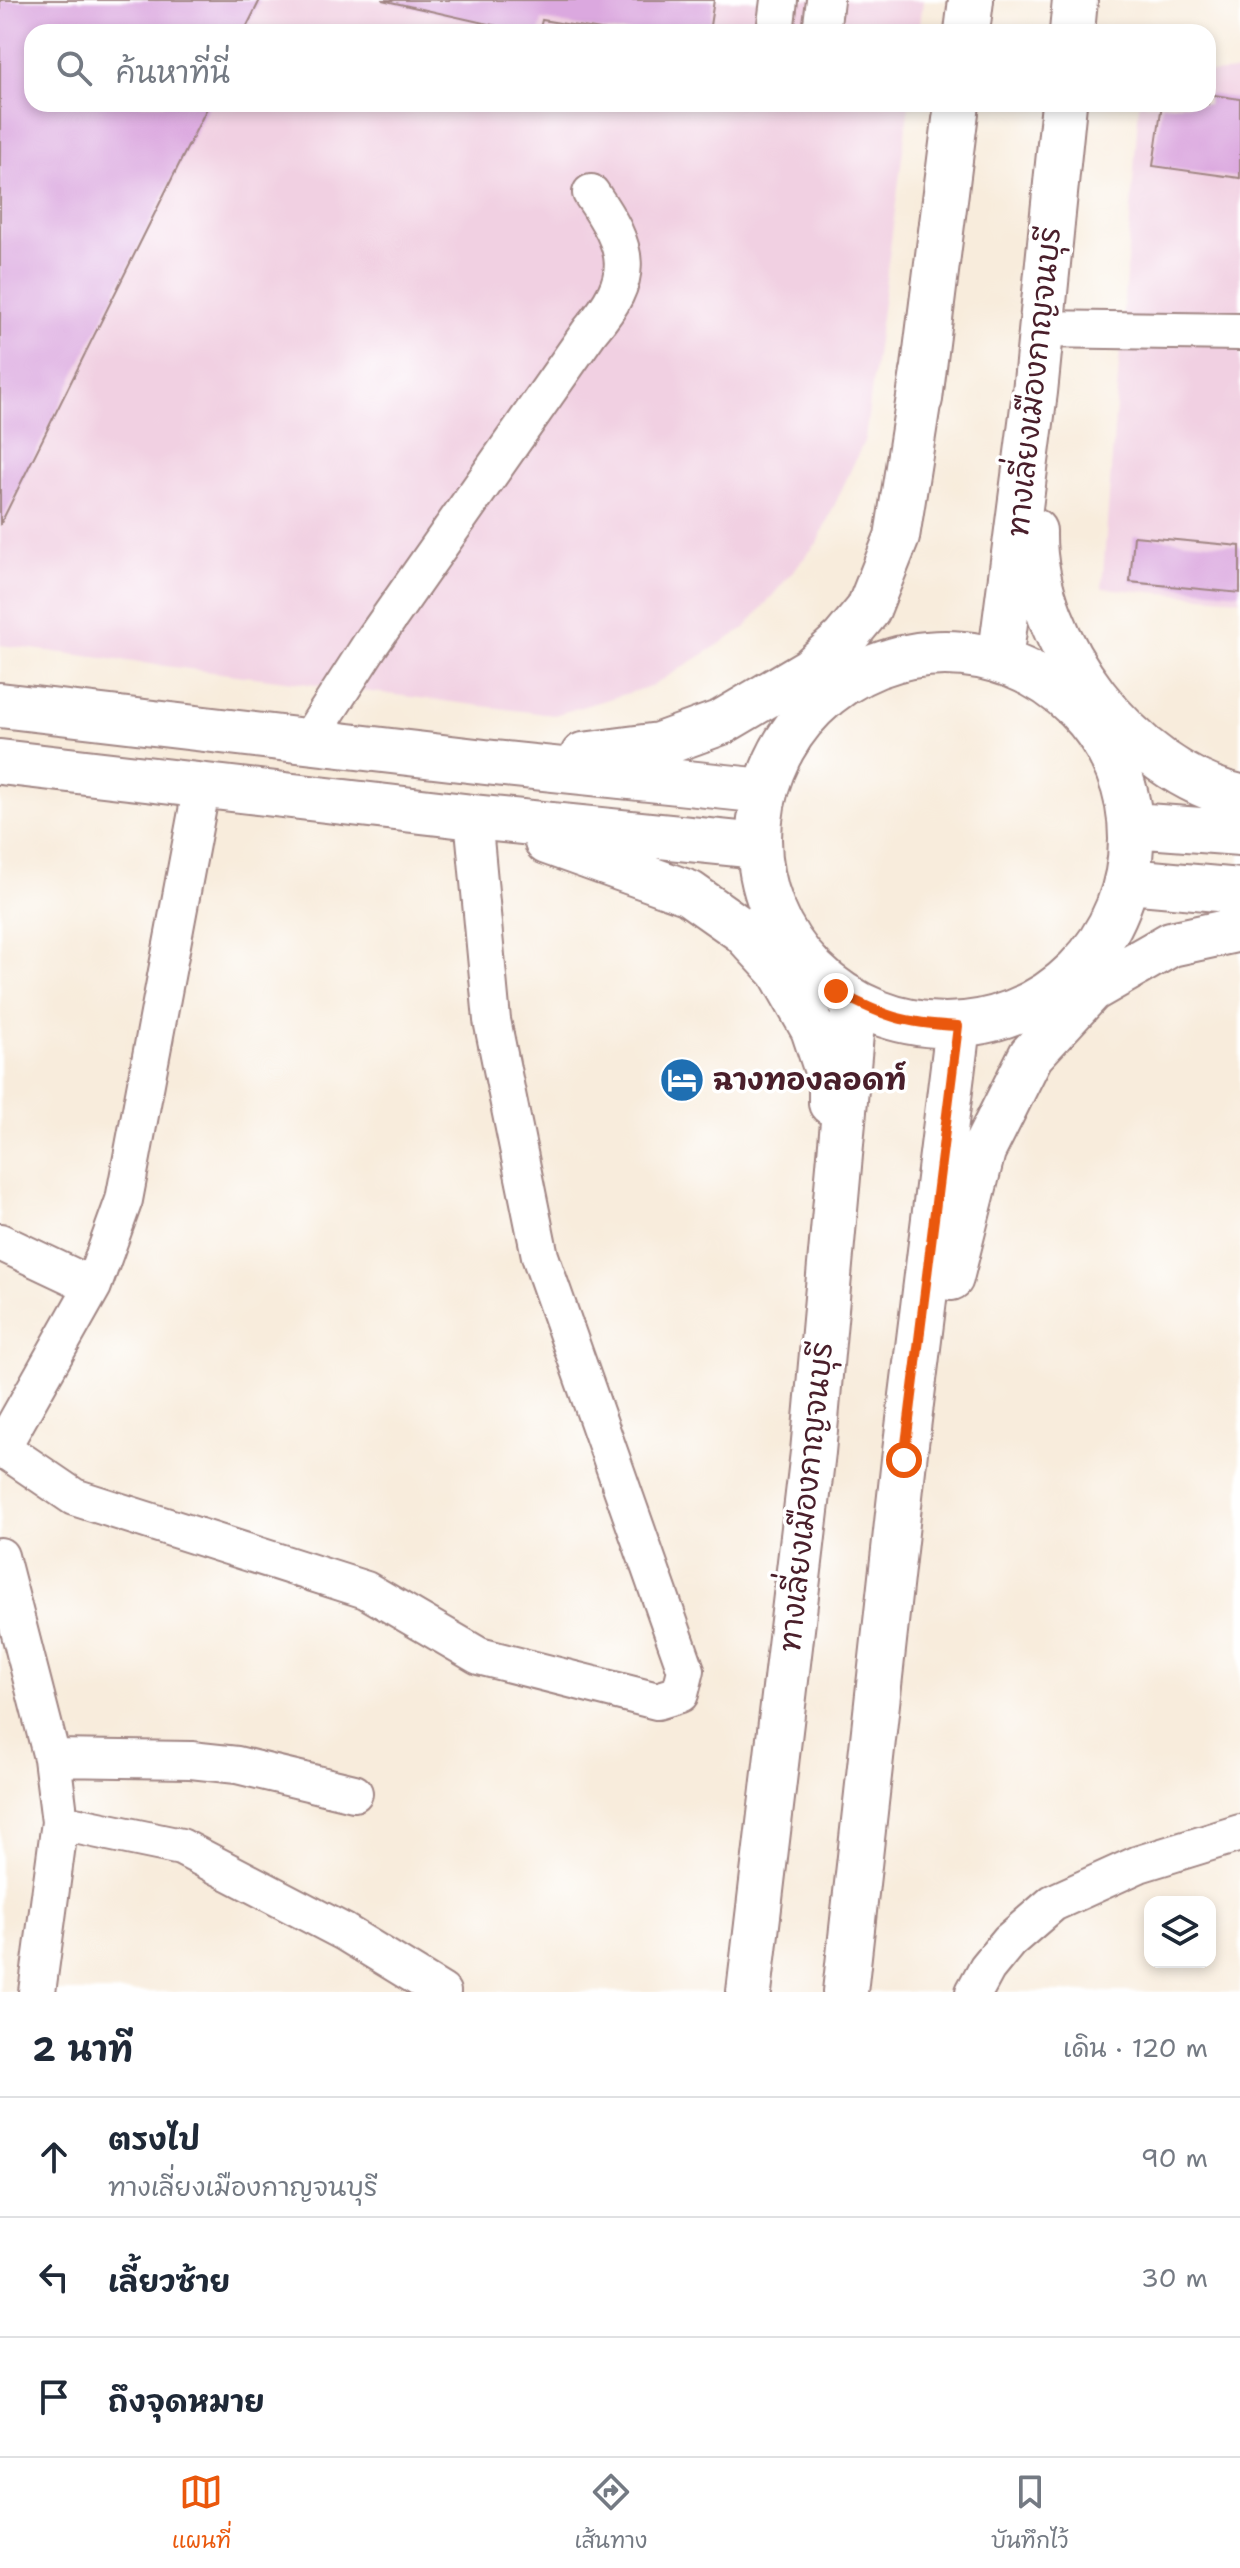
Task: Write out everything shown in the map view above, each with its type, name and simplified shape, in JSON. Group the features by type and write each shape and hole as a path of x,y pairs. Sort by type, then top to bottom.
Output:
{"main road":[{"path":"968,24 971,0"},
{"path":"1073,24 1075,0"},
{"path":"892,660 923,372 956,112"},
{"name":"ทางเลี่ยงเมืองกาญจนบุรี","path":"1000,661 1035,392 1063,112"},
{"path":"485,762 598,754 659,745 722,722 810,670 843,640 868,610 897,537 923,372"},
{"path":"1035,392 1034,538 1040,591 1061,642 1093,694 1125,731 1175,771 1225,794 1240,797"},
{"path":"946,652 1000,661 1041,679 1077,706 1105,741 1124,781 1133,825 1133,853 1129,881 1106,936 1068,982 1017,1012 958,1026 915,1024 881,1014 854,1001 836,991 804,962 780,927 764,888 758,846 764,791 790,733 835,687 892,660 946,652"},
{"path":"0,705 764,791"},
{"path":"0,762 473,817 758,846"},
{"path":"473,817 689,893 743,931 780,971 813,1029 831,1083 833,1233"},
{"path":"1133,825 1240,833"},
{"path":"1129,881 1240,891"},
{"path":"904,1460 983,1151 1031,1055 1091,990 1171,944 1240,929"},
{"name":"ทางเลี่ยงเมืองกาญจนบุรี","path":"749,1992 813,1452 854,1001"},
{"path":"845,1992 904,1460 958,1026"}],"street":[{"path":"776,24 779,0"},
{"path":"822,24 825,0"},
{"path":"308,741 370,645 590,331 610,308 624,264 607,217 591,193"},
{"path":"1041,329 1240,332"},
{"path":"202,785 124,1200 93,1286 1,1450 74,1497 366,1590 479,1656 657,1701 680,1694 686,1670 540,1256 492,1020 473,817"},
{"path":"0,1242 93,1286"},
{"path":"1,1562 52,1758 60,1822 37,1992"},
{"path":"52,1758 191,1760 237,1765 354,1793"},
{"path":"60,1822 181,1847 344,1932 442,1992"},
{"path":"974,1992 987,1968 1009,1941 1053,1903 1139,1864 1240,1833"}],"shaded area":[{"path":"0,0 923,0 920,24 24,24 24,112 908,112 865,439 817,543 744,629 652,686 554,715 0,645"},
{"path":"1240,71 1240,599 1102,588 1138,112 1216,112 1216,72"}],"building":[{"path":"0,0 260,0 248,24 24,24 24,112 205,112 0,525"},
{"path":"382,0 714,0 710,24 565,24 542,20 541,24 488,24"},
{"path":"1216,95 1240,99 1240,178 1153,166 1161,112 1216,112"},
{"path":"1134,536 1240,546 1240,593 1130,582"}],"place":[{"name":"ฉางทองลอดท์","path":"682,1080"}],"route":[{"path":"836,991 881,1014 915,1024 958,1026 904,1460"}]}
